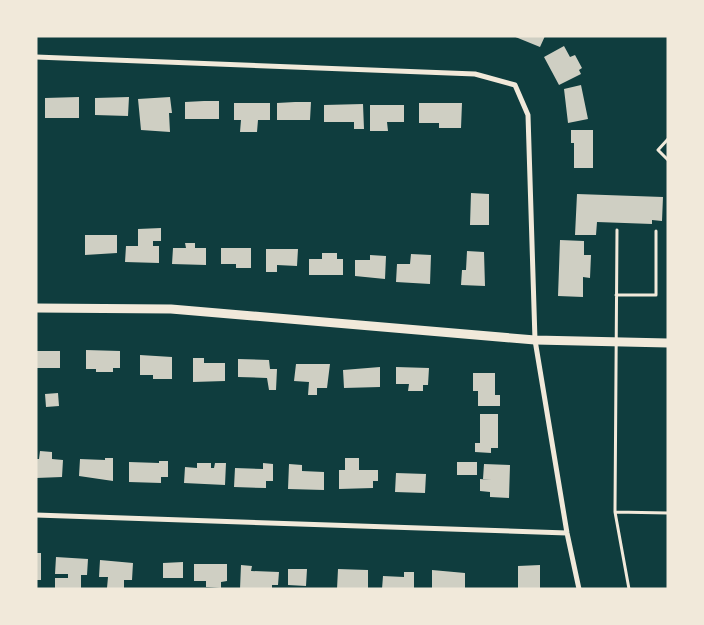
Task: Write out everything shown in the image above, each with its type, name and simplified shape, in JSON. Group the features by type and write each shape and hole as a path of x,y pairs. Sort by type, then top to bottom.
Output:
{"main road":[{"path":"36,308 171,309 535,340 668,342"}],"street":[{"path":"36,57 476,74 516,85 528,115 535,340 567,533 579,589"},
{"path":"36,515 567,533"}],"lane":[{"path":"668,139 658,150 668,160"},
{"path":"617,230 615,512 629,589"},
{"path":"616,295 656,295 656,231"},
{"path":"615,512 668,513"}],"building":[{"path":"513,36 545,36 540,47"},
{"path":"564,46 570,57 575,55 582,68 579,70 581,74 559,85 544,57"},
{"path":"581,85 588,119 568,123 564,89"},
{"path":"79,97 79,118 45,118 45,98"},
{"path":"129,97 128,116 95,115 95,98"},
{"path":"170,97 172,113 169,113 170,132 141,130 138,99"},
{"path":"219,101 219,119 185,119 185,102"},
{"path":"311,102 310,120 277,120 277,103"},
{"path":"234,103 270,103 270,120 258,120 257,132 240,132 241,120 234,120"},
{"path":"419,103 462,103 461,128 439,128 439,123 419,123"},
{"path":"363,104 364,129 354,129 354,122 324,122 324,105"},
{"path":"370,105 404,105 404,122 387,122 388,131 370,131"},
{"path":"571,130 593,130 593,168 574,168 574,143 571,143"},
{"path":"471,193 489,194 489,225 470,225"},
{"path":"577,194 663,197 662,221 652,220 652,224 597,222 596,235 575,235"},
{"path":"161,228 161,241 153,241 153,246 159,246 159,263 125,262 126,246 138,246 138,229"},
{"path":"85,235 117,235 117,253 85,255"},
{"path":"560,240 584,241 584,255 591,255 590,278 583,277 583,297 558,296"},
{"path":"185,243 195,243 195,248 206,248 206,265 172,264 173,248 186,248"},
{"path":"221,248 251,248 251,268 236,268 236,264 221,264"},
{"path":"266,249 298,249 297,266 277,265 277,272 266,272"},
{"path":"467,251 484,252 485,286 461,285 462,270 466,270"},
{"path":"322,253 337,253 337,259 343,259 343,275 309,275 309,259 322,259"},
{"path":"411,254 431,255 430,284 396,282 397,264 410,264"},
{"path":"370,255 386,256 385,279 355,276 355,260 370,260"},
{"path":"86,350 120,351 120,368 113,368 113,372 96,372 96,369 86,369"},
{"path":"36,351 60,351 60,368 36,368"},
{"path":"140,355 172,357 172,379 153,379 153,375 140,375"},
{"path":"193,358 204,358 204,363 225,363 225,381 193,382"},
{"path":"238,359 269,360 270,369 277,369 276,390 269,390 267,378 238,377"},
{"path":"296,364 330,364 327,388 317,388 317,395 308,395 309,382 294,381"},
{"path":"380,367 380,387 344,388 343,370"},
{"path":"396,367 429,368 428,385 423,385 423,391 408,391 409,384 396,384"},
{"path":"473,373 495,373 495,395 500,395 500,406 478,406 478,391 473,391"},
{"path":"58,393 59,406 46,407 45,394"},
{"path":"480,414 498,414 498,448 491,448 491,453 475,452 475,443 480,443"},
{"path":"40,451 52,452 52,459 63,460 62,477 36,478 36,459 39,459"},
{"path":"105,458 113,458 113,481 79,476 80,459 105,460"},
{"path":"345,458 359,458 359,470 378,470 378,481 373,481 373,488 339,489 339,470 345,470"},
{"path":"159,461 168,461 168,477 161,477 161,483 129,482 129,462 159,463"},
{"path":"457,462 477,462 477,475 457,475"},
{"path":"197,463 211,463 211,468 214,468 215,463 226,463 225,485 184,483 185,467 197,468"},
{"path":"263,463 273,464 273,481 266,481 266,488 234,487 235,468 263,469"},
{"path":"289,464 302,465 302,471 324,472 324,490 288,489"},
{"path":"484,464 510,465 509,498 490,497 490,492 480,491 480,479 491,480 483,479"},
{"path":"396,473 426,474 425,493 395,492"},
{"path":"36,553 41,553 41,580 36,580"},
{"path":"56,557 88,559 87,575 81,575 81,589 55,589 55,578 68,578 68,574 55,574"},
{"path":"100,560 133,563 132,580 124,580 124,588 107,588 108,577 99,577"},
{"path":"183,562 183,578 163,578 163,563"},
{"path":"194,564 227,564 227,581 221,582 221,588 206,587 206,581 194,581"},
{"path":"241,565 252,566 251,571 279,572 278,585 272,585 272,589 240,589"},
{"path":"540,565 540,589 518,589 518,566"},
{"path":"288,569 307,569 306,586 288,585"},
{"path":"338,569 368,570 368,588 337,589"},
{"path":"432,570 465,573 465,589 432,589"},
{"path":"404,572 414,572 414,589 382,589 383,576 404,577"}]}
